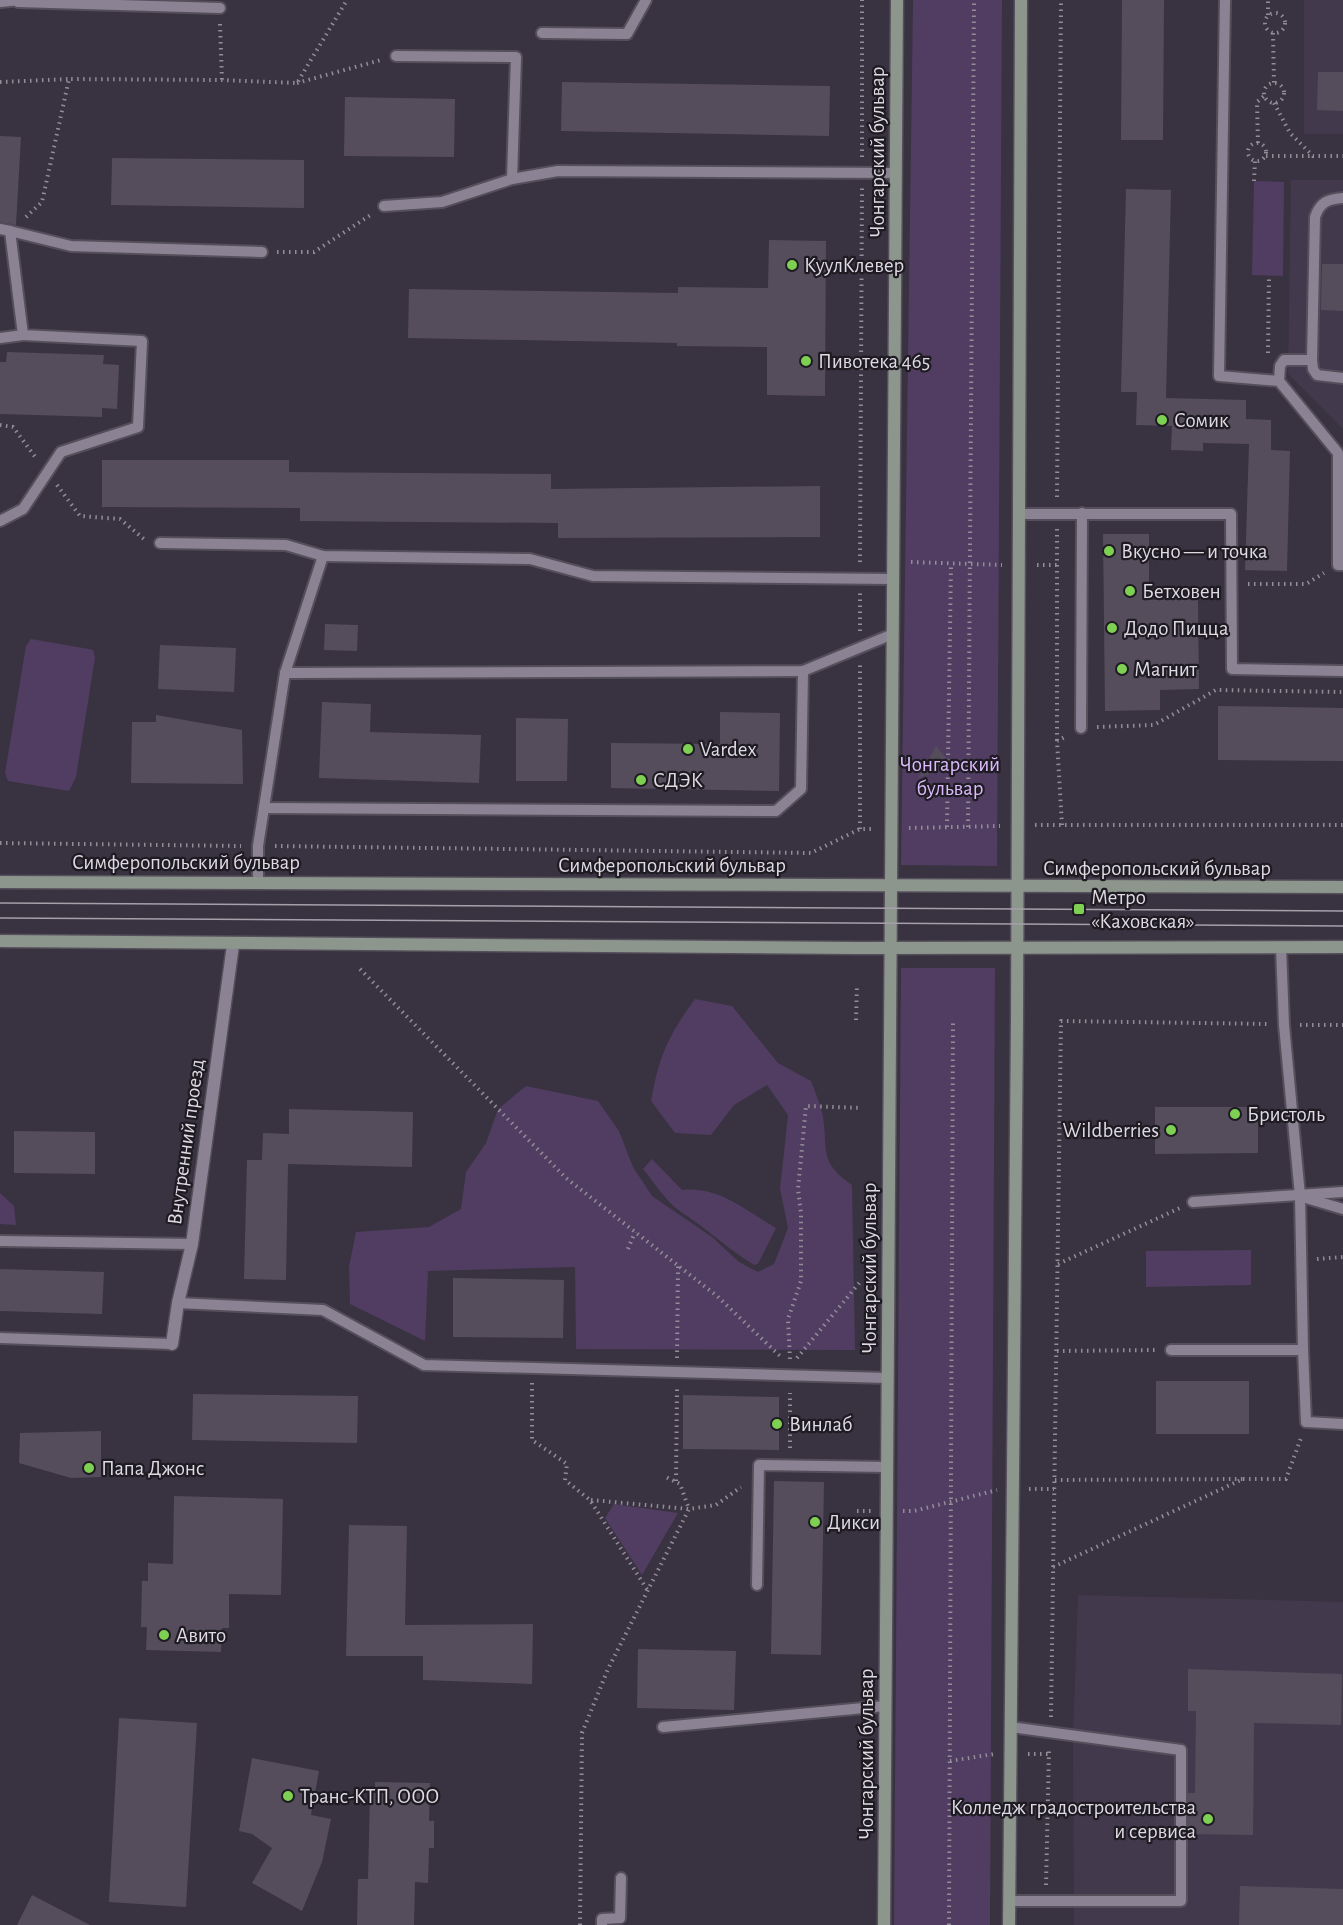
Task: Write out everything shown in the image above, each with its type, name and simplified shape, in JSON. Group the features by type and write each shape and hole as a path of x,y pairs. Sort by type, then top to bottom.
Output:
{"main road":[{"name":"Чонгарский бульвар","path":"884,1925 897,0"},
{"path":"1009,1925 1017,947 1021,0"},
{"name":"Симферопольский бульвар","path":"0,882 258,881 1017,888 1343,887"},
{"path":"0,941 233,945 890,948 1343,947"}],"street":[{"name":"Внутренний проезд","path":"172,1344 178,1303 192,1245 233,945"}],"lane":[{"path":"542,33 627,34 646,0"},
{"path":"1225,0 1219,376 1273,380 1338,453 1340,565"},
{"path":"0,2 220,8"},
{"path":"396,56 516,57 512,179"},
{"path":"384,206 441,202 512,179 558,171 896,173"},
{"path":"1343,198 1326,200 1318,208 1315,217 1312,360 1313,369 1317,375 1343,378"},
{"path":"23,334 5,230 71,246 262,252"},
{"path":"0,338 23,334 142,341 138,427 61,452 22,509 0,521"},
{"path":"1273,380 1284,360 1312,360"},
{"path":"1081,728 1082,513"},
{"path":"1019,514 1231,514 1232,669 1343,670"},
{"path":"160,543 286,545 323,556 530,560 593,576 893,579"},
{"path":"258,881 258,846 285,673 323,556"},
{"path":"285,673 803,671 893,634"},
{"path":"264,808 776,811 801,789 803,671"},
{"path":"1281,947 1284,1025 1300,1196 1306,1422 1343,1424"},
{"path":"1193,1202 1343,1192"},
{"path":"1300,1196 1343,1209"},
{"path":"0,1241 192,1245"},
{"path":"178,1303 323,1310 424,1365 888,1378"},
{"path":"0,1338 172,1344"},
{"path":"1171,1350 1303,1350"},
{"path":"757,1585 759,1465 887,1467"},
{"path":"663,1727 885,1706"},
{"path":"1009,1901 1181,1901 1181,1750 1011,1727"},
{"path":"602,1925 602,1919 620,1918 621,1878"}],"path":[{"path":"297,83 347,0"},
{"path":"0,843 811,853 860,830 862,0"},
{"path":"968,827 974,0"},
{"path":"1060,0 1057,741 1062,825"},
{"path":"1268,0 1268,15 1265,24 1273,33 1274,84"},
{"path":"220,8 222,80"},
{"path":"1268,15 1278,14 1284,21 1282,29 1273,33"},
{"path":"0,82 69,79 297,83 396,56"},
{"path":"5,230 42,202 69,79"},
{"path":"1258,143 1257,102 1265,95 1268,86 1274,84 1282,88 1284,93 1280,101 1274,103"},
{"path":"1265,95 1274,103 1290,134 1313,156"},
{"path":"1266,156 1265,147 1258,143 1252,144 1248,151 1249,156 1255,161 1266,156 1343,156"},
{"path":"1254,181 1255,161"},
{"path":"262,252 314,252 384,206"},
{"path":"1269,275 1273,380"},
{"path":"80,516 120,519 147,542"},
{"path":"893,561 971,565 1057,565"},
{"path":"947,827 951,564"},
{"path":"1232,584 1306,584 1340,565"},
{"path":"1057,741 1081,728 1154,725 1216,690 1343,692"},
{"path":"891,829 1062,825 1343,825"},
{"path":"360,969 566,1178 717,1296 790,1366"},
{"path":"856,1020 857,985"},
{"path":"949,1925 953,1021"},
{"path":"1046,1901 1051,1733 1061,1021 1343,1025"},
{"path":"790,1366 789,1319 801,1281 801,1213 798,1188 806,1106 862,1108"},
{"path":"1058,1264 1193,1202"},
{"path":"628,1249 635,1232"},
{"path":"1301,1260 1343,1257"},
{"path":"790,1366 860,1282"},
{"path":"1057,1351 1171,1350"},
{"path":"532,1369 532,1440 567,1464 565,1480 590,1500 649,1592"},
{"path":"790,1386 790,1466"},
{"path":"1055,1480 1286,1479 1306,1422"},
{"path":"590,1500 689,1509 716,1505 759,1474"},
{"path":"580,1925 582,1733 608,1669 649,1592 689,1509 680,1484 666,1477"},
{"path":"1053,1568 1243,1479"},
{"path":"857,1511 914,1511 992,1490 1054,1489"}],"shaded area":[{"path":"1304,0 1343,0 1343,134 1304,134"},
{"path":"1291,180 1343,180 1343,429 1288,374"},
{"name":"Колледж градостроительства и сервиса","path":"1078,1595 1343,1602 1343,1925 1074,1925 1073,1735"}],"green space":[{"name":"Чонгарский бульвар","path":"913,0 1002,0 997,866 901,865"},
{"path":"1254,181 1284,182 1283,276 1252,275"},
{"path":"31,639 93,650 95,658 76,777 69,791 8,781 5,773 26,646"},
{"path":"901,968 995,968 990,1925 894,1925"},
{"path":"695,999 732,1006 778,1063 811,1081 822,1112 827,1156 834,1170 852,1185 855,1350 576,1349 575,1267 428,1271 425,1341 350,1304 349,1267 356,1232 429,1227 461,1209 466,1172 486,1143 498,1109 526,1086 598,1101 619,1131 633,1167 652,1196 712,1237 739,1262 758,1272 774,1264 788,1228 780,1189 788,1115 767,1085 734,1105 711,1135 675,1133 651,1101 657,1071 666,1047"},
{"path":"652,1159 682,1190 708,1192 720,1196 776,1228 758,1264 754,1265 744,1259 670,1203 643,1169"},
{"path":"0,1193 14,1206 16,1225 0,1224"},
{"path":"1251,1250 1251,1285 1146,1287 1146,1251"},
{"path":"614,1504 678,1513 642,1575 605,1518"}],"building":[{"path":"1122,0 1164,0 1163,140 1121,140"},
{"path":"1318,72 1343,72 1343,111 1317,110"},
{"path":"562,82 830,86 829,136 561,131"},
{"path":"345,97 455,99 454,157 344,156"},
{"path":"0,136 21,137 16,225 0,222"},
{"path":"112,158 304,160 304,208 111,205"},
{"path":"1126,189 1171,190 1166,398 1246,400 1246,419 1271,420 1271,450 1290,451 1287,571 1245,570 1249,444 1203,443 1203,451 1171,450 1172,426 1136,425 1137,392 1121,392"},
{"path":"769,240 826,241 825,396 767,395 767,347 408,338 409,289 678,293 678,287 768,288"},
{"path":"1322,264 1343,264 1343,311 1321,310"},
{"path":"7,352 104,355 103,364 119,365 117,409 102,408 102,417 0,414 0,362 6,362"},
{"path":"102,460 289,460 289,472 551,474 551,489 820,486 820,537 558,538 558,523 300,521 300,508 102,507"},
{"path":"1103,534 1149,534 1149,600 1198,599 1199,689 1160,690 1160,710 1105,711"},
{"path":"325,624 358,625 357,651 324,650"},
{"path":"160,645 236,648 234,692 158,689"},
{"path":"322,702 371,704 370,732 481,735 479,783 319,778"},
{"path":"1218,706 1343,708 1343,761 1218,760"},
{"path":"720,712 780,713 779,791 611,788 611,743 720,744"},
{"path":"156,715 242,730 243,784 131,783 132,722 156,722"},
{"path":"516,718 568,719 567,781 516,781"},
{"path":"936,746 946,758 947,764 943,769 918,778"},
{"path":"1155,1107 1258,1107 1258,1153 1155,1154"},
{"path":"289,1109 413,1112 412,1167 288,1164 286,1280 244,1279 247,1160 262,1160 263,1133 289,1134"},
{"path":"14,1131 95,1132 95,1174 14,1173"},
{"path":"0,1269 104,1272 102,1314 0,1311"},
{"path":"453,1278 564,1280 563,1338 453,1337"},
{"path":"1156,1381 1249,1381 1249,1434 1156,1434"},
{"path":"193,1394 358,1396 357,1443 192,1440"},
{"path":"683,1395 779,1397 779,1450 683,1449"},
{"path":"101,1431 101,1477 71,1478 19,1463 20,1433"},
{"path":"774,1481 824,1482 821,1655 771,1654"},
{"path":"174,1496 283,1499 281,1595 229,1594 229,1628 222,1628 221,1652 146,1650 147,1627 141,1627 142,1581 148,1581 148,1563 173,1564"},
{"path":"349,1525 407,1526 405,1625 533,1624 532,1684 423,1680 423,1656 346,1656"},
{"path":"638,1649 736,1651 734,1710 637,1708"},
{"path":"1188,1669 1342,1674 1341,1725 1254,1723 1253,1835 1188,1834 1188,1793 1195,1793 1196,1711 1188,1711"},
{"path":"119,1718 197,1723 186,1907 109,1902"},
{"path":"252,1758 319,1771 311,1815 331,1819 322,1862 302,1911 252,1883 272,1848 252,1834 239,1831"},
{"path":"375,1782 430,1783 429,1821 434,1821 434,1848 429,1848 428,1883 415,1882 414,1925 357,1925 358,1879 368,1879 370,1793 375,1793"},
{"path":"1240,1886 1343,1889 1343,1925 1239,1925"},
{"path":"32,1895 90,1925 17,1925"}],"tram line":[{"path":"0,903 1343,911"},
{"path":"0,918 1343,926"}],"place":[{"name":"КуулКлевер","path":"792,265"},
{"name":"Пивотека 465","path":"806,361"},
{"name":"Сомик","path":"1162,420"},
{"name":"Вкусно — и точка","path":"1109,551"},
{"name":"Бетховен","path":"1130,591"},
{"name":"Додо Пицца","path":"1112,628"},
{"name":"Магнит","path":"1122,669"},
{"name":"Vardex","path":"688,749"},
{"name":"СДЭК","path":"641,780"},
{"name":"Метро «Каховская»","path":"1079,909"},
{"name":"Бристоль","path":"1235,1114"},
{"name":"Wildberries","path":"1171,1130"},
{"name":"Винлаб","path":"777,1424"},
{"name":"Папа Джонс","path":"89,1468"},
{"name":"Дикси","path":"815,1522"},
{"name":"Авито","path":"164,1635"},
{"name":"Транс-КТП, ООО","path":"288,1796"},
{"name":"Колледж градостроительства и сервиса","path":"1208,1819"}]}
